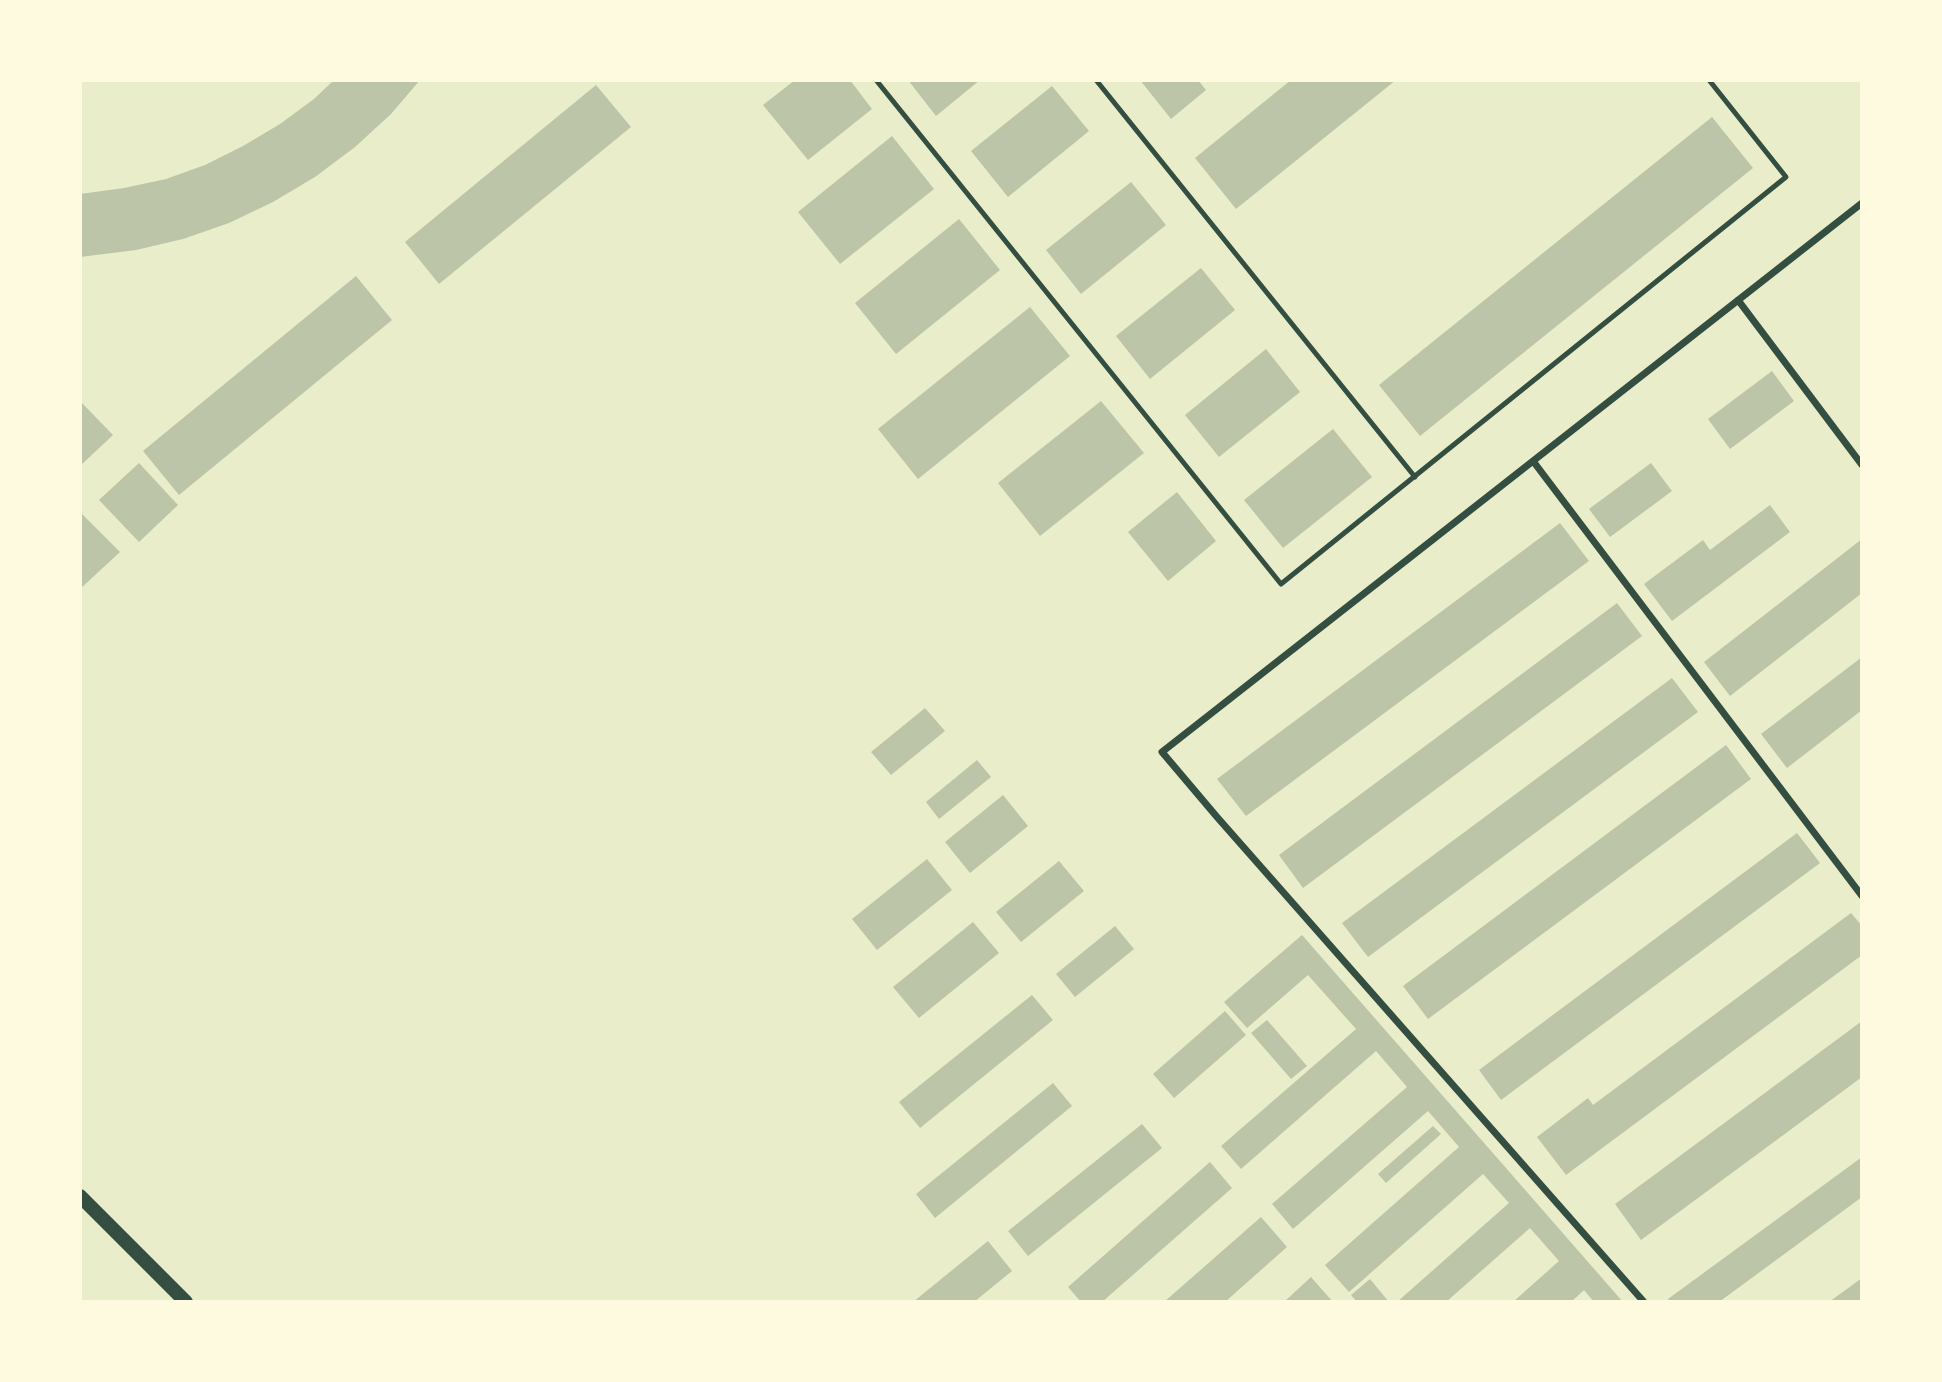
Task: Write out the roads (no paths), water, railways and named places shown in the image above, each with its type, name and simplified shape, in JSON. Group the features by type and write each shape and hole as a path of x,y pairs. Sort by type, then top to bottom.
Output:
{"main road":[{"path":"80,1196 186,1301"}],"street":[{"path":"1644,1301 1162,752 1861,203"},
{"path":"1738,300 1861,465"},
{"path":"1533,461 1861,896"}],"lane":[{"path":"876,80 1281,584 1786,177 1709,80"},
{"path":"1096,80 1415,477"}]}
